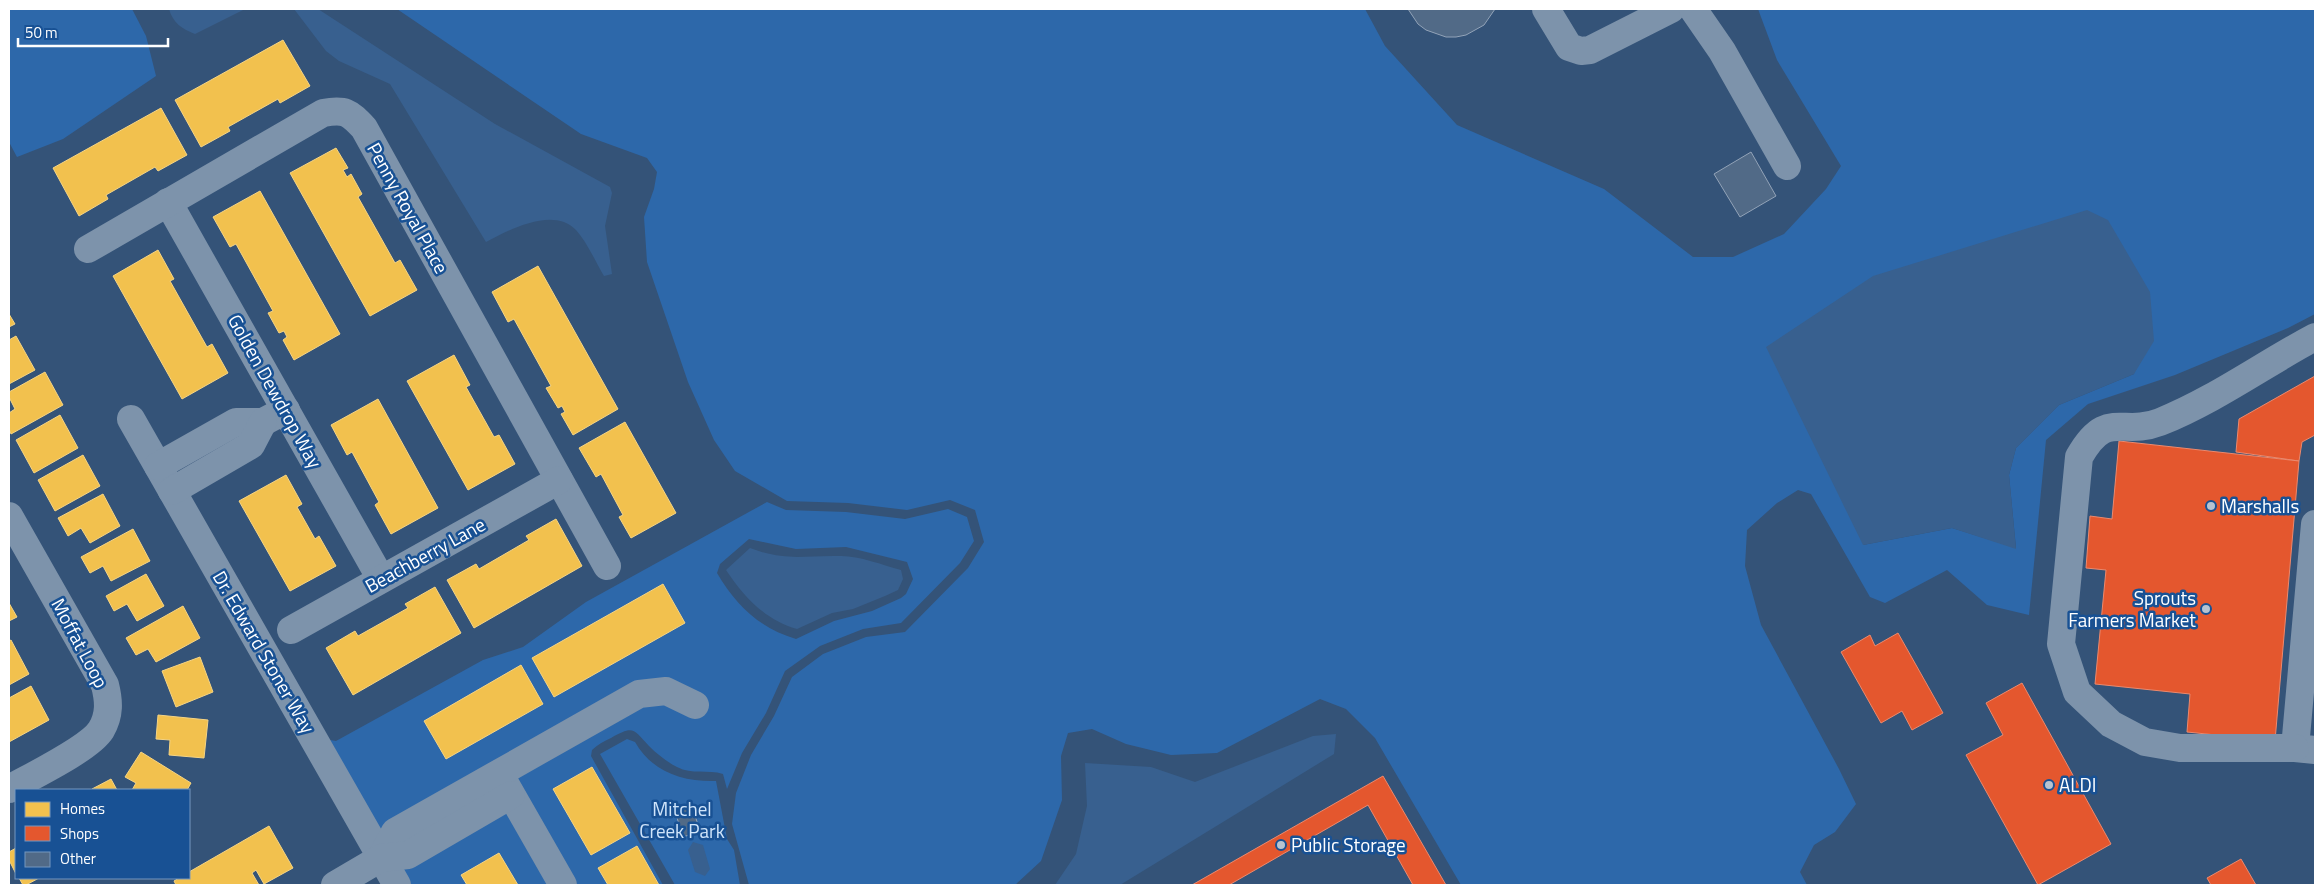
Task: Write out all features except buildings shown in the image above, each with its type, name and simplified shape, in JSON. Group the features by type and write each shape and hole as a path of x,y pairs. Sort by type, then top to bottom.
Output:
{"street":[{"path":"1546,9 1569,48 1581,51 1590,50 1671,9"},
{"path":"1694,9 1722,51 1787,166"},
{"name":"Penny Royal Place","path":"88,249 323,113 339,110 352,115 364,128 607,566"},
{"name":"Golden Dewdrop Way","path":"168,202 274,416 381,579"},
{"path":"2315,337 2213,395 2159,423 2106,427 2089,439 2079,457 2061,644 2077,692 2111,724 2145,742 2180,748 2305,749 2315,524"},
{"path":"158,466 236,422 274,416"},
{"path":"172,491 251,445 274,416"},
{"name":"Dr. Edward Stoner Way","path":"131,419 396,885"},
{"path":"216,434 229,458"},
{"name":"Beachberry Lane","path":"291,630 559,480"},
{"name":"Moffat Loop","path":"9,516 105,685 110,706 101,730 90,743 9,789"},
{"path":"336,885 381,858 408,854 443,819 505,784 639,694 666,690 695,705"},
{"path":"505,784 563,885"}],"green space":[{"path":"9,9 132,9 146,36 156,76 63,139 17,157 9,142"},
{"path":"397,9 1365,9 1385,46 1457,125 1604,189 1693,257 1733,257 1784,234 1826,189 1841,166 1777,60 1758,9 2315,9 2315,314 2288,328 2175,375 2088,404 2046,440 2029,615 1987,605 1947,570 1885,603 1870,597 1811,494 1798,490 1777,503 1747,530 1745,566 1761,625 1856,804 1835,832 1814,845 1800,872 1807,885 1461,885 1375,738 1346,709 1320,699 1217,753 1171,755 1126,744 1092,729 1068,733 1061,756 1062,800 1041,861 1015,885 749,885 732,824 736,793 751,755 774,716 792,677 823,654 866,637 905,632 968,568 984,542 975,510 950,500 907,510 848,503 787,501 735,471 714,440 688,382 647,262 644,217 654,189 657,172 647,158 581,134","holes":["2150,292 2134,374 2059,405 2016,448 2009,475 2016,548 1952,528 1863,545"]},
{"path":"767,502 786,510 846,512 905,519 948,509 967,517 974,541 960,563 901,623 863,629 820,646 785,671 766,713 742,753 727,789 723,774 688,771 677,767 659,755 633,731 624,731 592,750 591,756 663,885 410,885 330,740 336,741 483,660 523,647 586,602","holes":["749,539 796,549 846,547 907,562 913,579 906,594 901,598 872,611 834,621 796,639 771,629 750,614 732,595 717,573 720,564"]},
{"name":"Mitchel Creek Park","path":"627,739 635,742 650,761 659,768 692,780 716,781 727,839 734,850 740,885 675,885 600,754"}],"shaded area":[{"path":"169,9 245,9 195,34 179,25"},
{"path":"294,9 318,9 495,124 610,187 612,193 605,226 612,274 604,276 576,230 566,223 555,220 531,222 486,242 390,84 339,61 326,51"},
{"path":"2087,210 2108,220 2150,292 2154,341 2134,374 2059,405 2016,448 2009,475 2016,549 1952,528 1863,545 1766,347 1873,276"},
{"path":"750,548 774,555 796,557 856,557 901,570 903,579 898,590 853,609 832,613 797,629 775,620 756,606 726,570"},
{"path":"1336,734 1334,754 1120,885 1055,885 1076,854 1087,806 1085,763 1151,767 1195,782 1313,736"},
{"path":"693,842 703,845 710,869 705,876 695,872 688,850"}],"place":[{"name":"Marshalls","path":"2211,506"},
{"name":"Sprouts Farmers Market","path":"2206,609"},
{"name":"ALDI","path":"2049,785"},
{"name":"Public Storage","path":"1281,845"}]}
